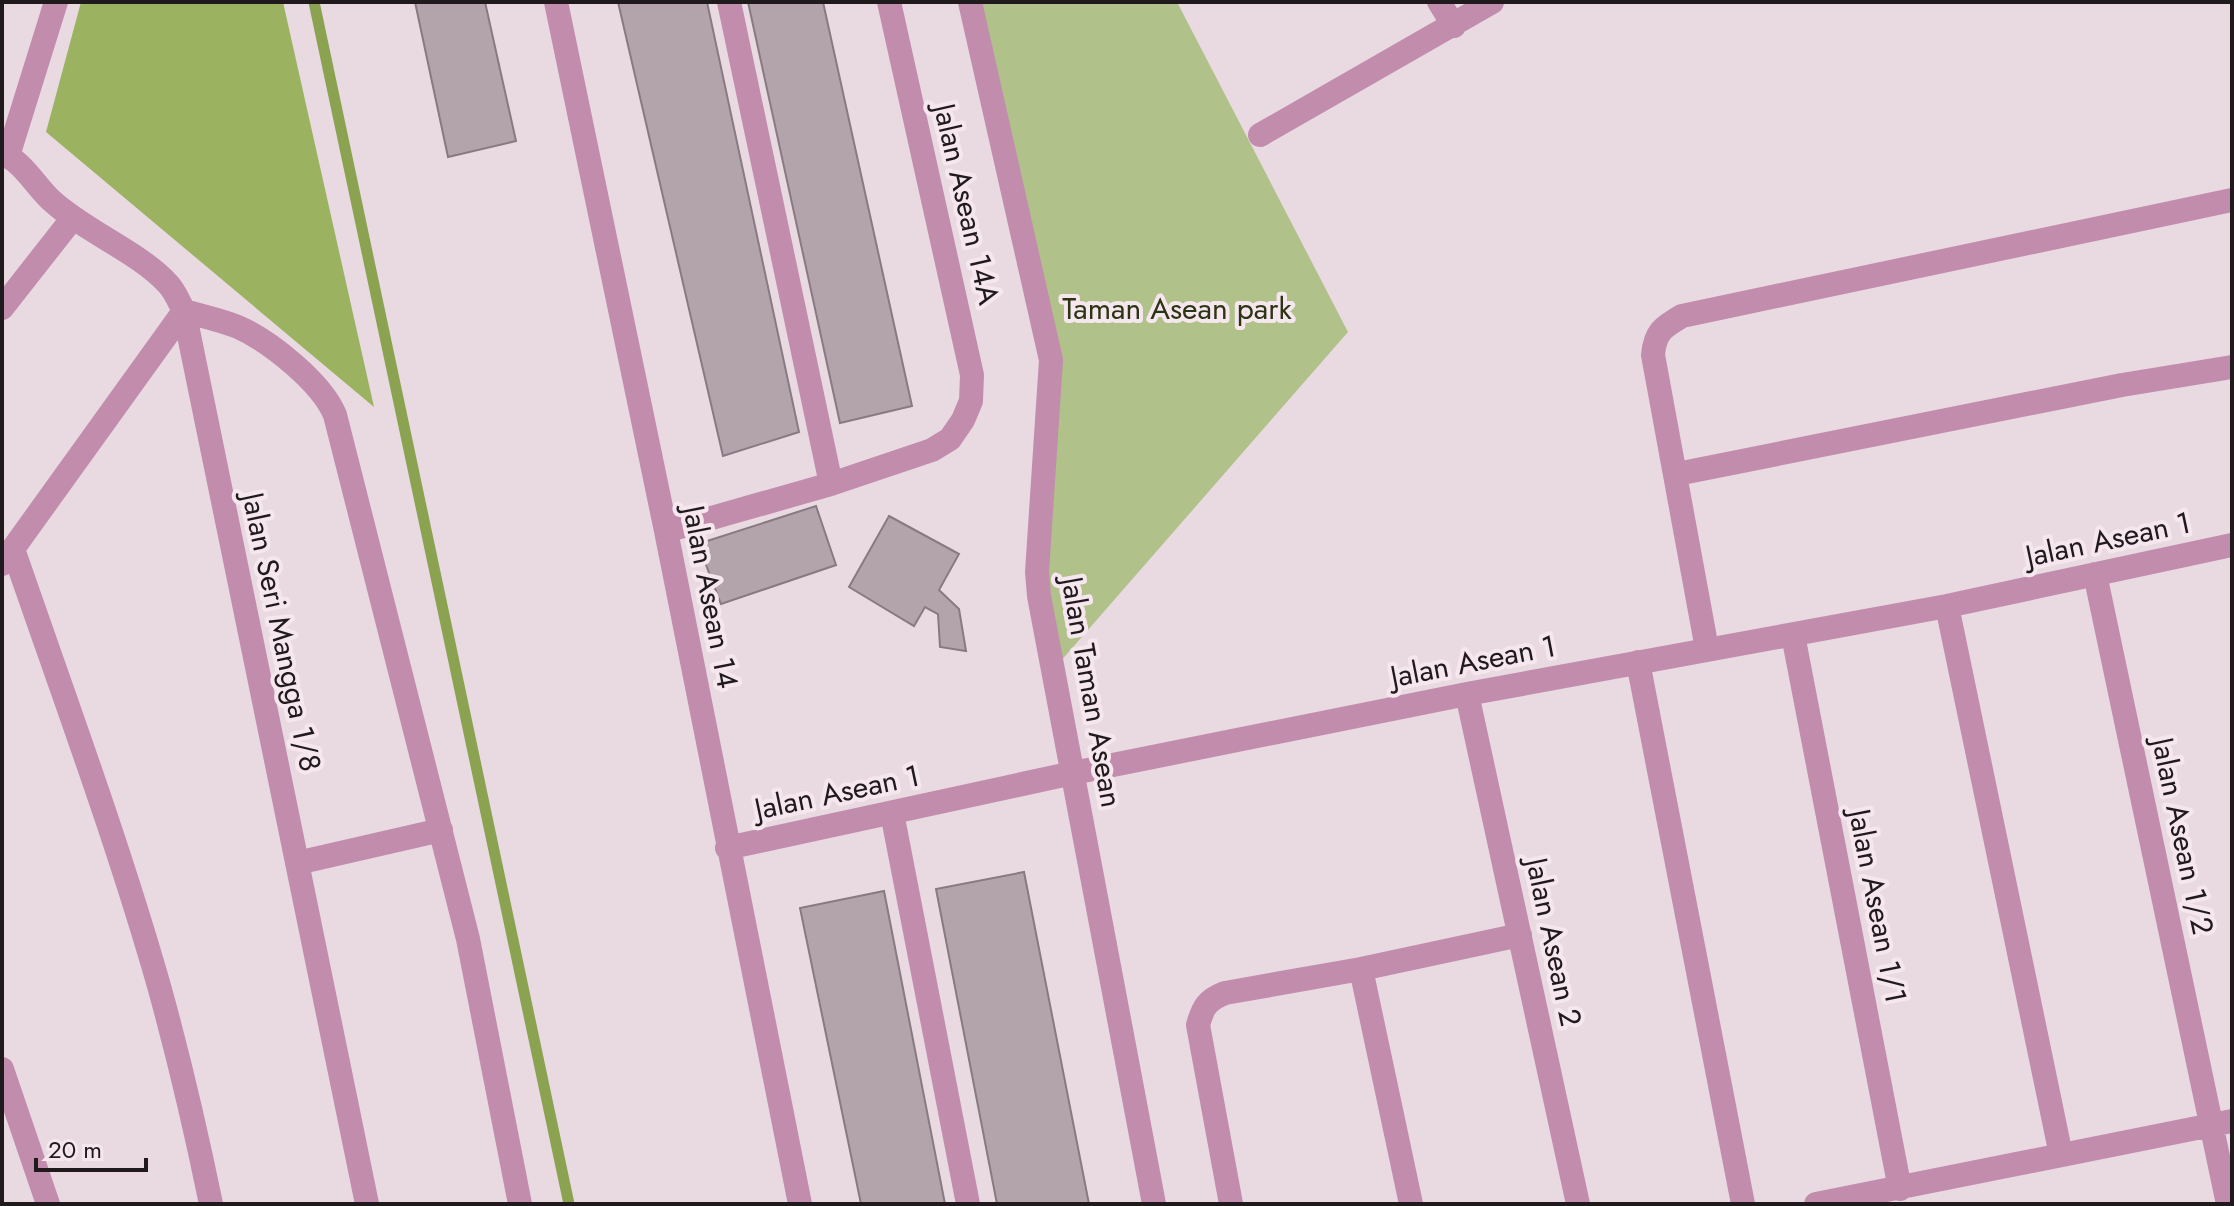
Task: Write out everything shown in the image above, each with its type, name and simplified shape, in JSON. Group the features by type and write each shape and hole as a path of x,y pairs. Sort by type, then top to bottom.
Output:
{"street":[{"path":"5,155 56,2"},
{"name":"Jalan Asean 14","path":"556,2 666,531 800,1204"},
{"path":"666,531 831,484 729,2"},
{"name":"Jalan Asean 14A","path":"831,484 932,450 950,439 971,401 972,375 889,2"},
{"name":"Jalan Taman Asean","path":"970,2 1051,360 1037,572 1154,1204"},
{"path":"1439,2 1454,26"},
{"path":"1260,135 1492,2"},
{"name":"Jalan Seri Mangga 1/8","path":"5,155 72,219 151,268 170,285 184,311 367,1204"},
{"path":"1707,649 1653,355 1655,339 1666,326 1682,316 2232,200"},
{"path":"3,307 72,219"},
{"path":"211,1204 186,1086 158,983 97,794 8,557 184,311 251,334 270,347 329,401 468,939 520,1204"},
{"path":"1677,474 2122,385 2232,367"},
{"name":"Jalan Asean 1","path":"727,848 1073,773 1467,694 1947,606 2232,545"},
{"name":"Jalan Asean 1/2","path":"2095,574 2222,1123 2228,1204"},
{"path":"1947,606 2061,1155"},
{"name":"Jalan Asean 1/1","path":"1793,635 1900,1189"},
{"path":"1638,662 1743,1204"},
{"name":"Jalan Asean 2","path":"1467,694 1578,1204"},
{"path":"892,813 968,1204"},
{"path":"297,863 441,830"},
{"path":"1231,1204 1198,1025 1203,1007 1211,998 1520,935"},
{"path":"1361,969 1411,1204"},
{"path":"2,1069 48,1204"},
{"path":"1816,1204 2222,1123"}],"green space":[{"path":"81,2 283,2 374,407 46,132"},
{"name":"Taman Asean park","path":"968,2 1177,2 1348,332 1053,670 1037,572 1050,382"}],"building":[{"path":"415,2 485,2 516,141 448,157"},
{"path":"618,2 707,2 799,432 723,456"},
{"path":"748,2 823,2 912,406 840,423"},
{"path":"816,506 836,565 721,604 698,544"},
{"path":"889,516 959,554 939,590 959,609 966,651 940,647 938,614 925,607 914,626 849,587"},
{"path":"1024,872 1089,1204 997,1204 936,889"},
{"path":"884,891 945,1204 861,1204 800,908"}],"waterway":[{"path":"314,2 569,1204"}]}
